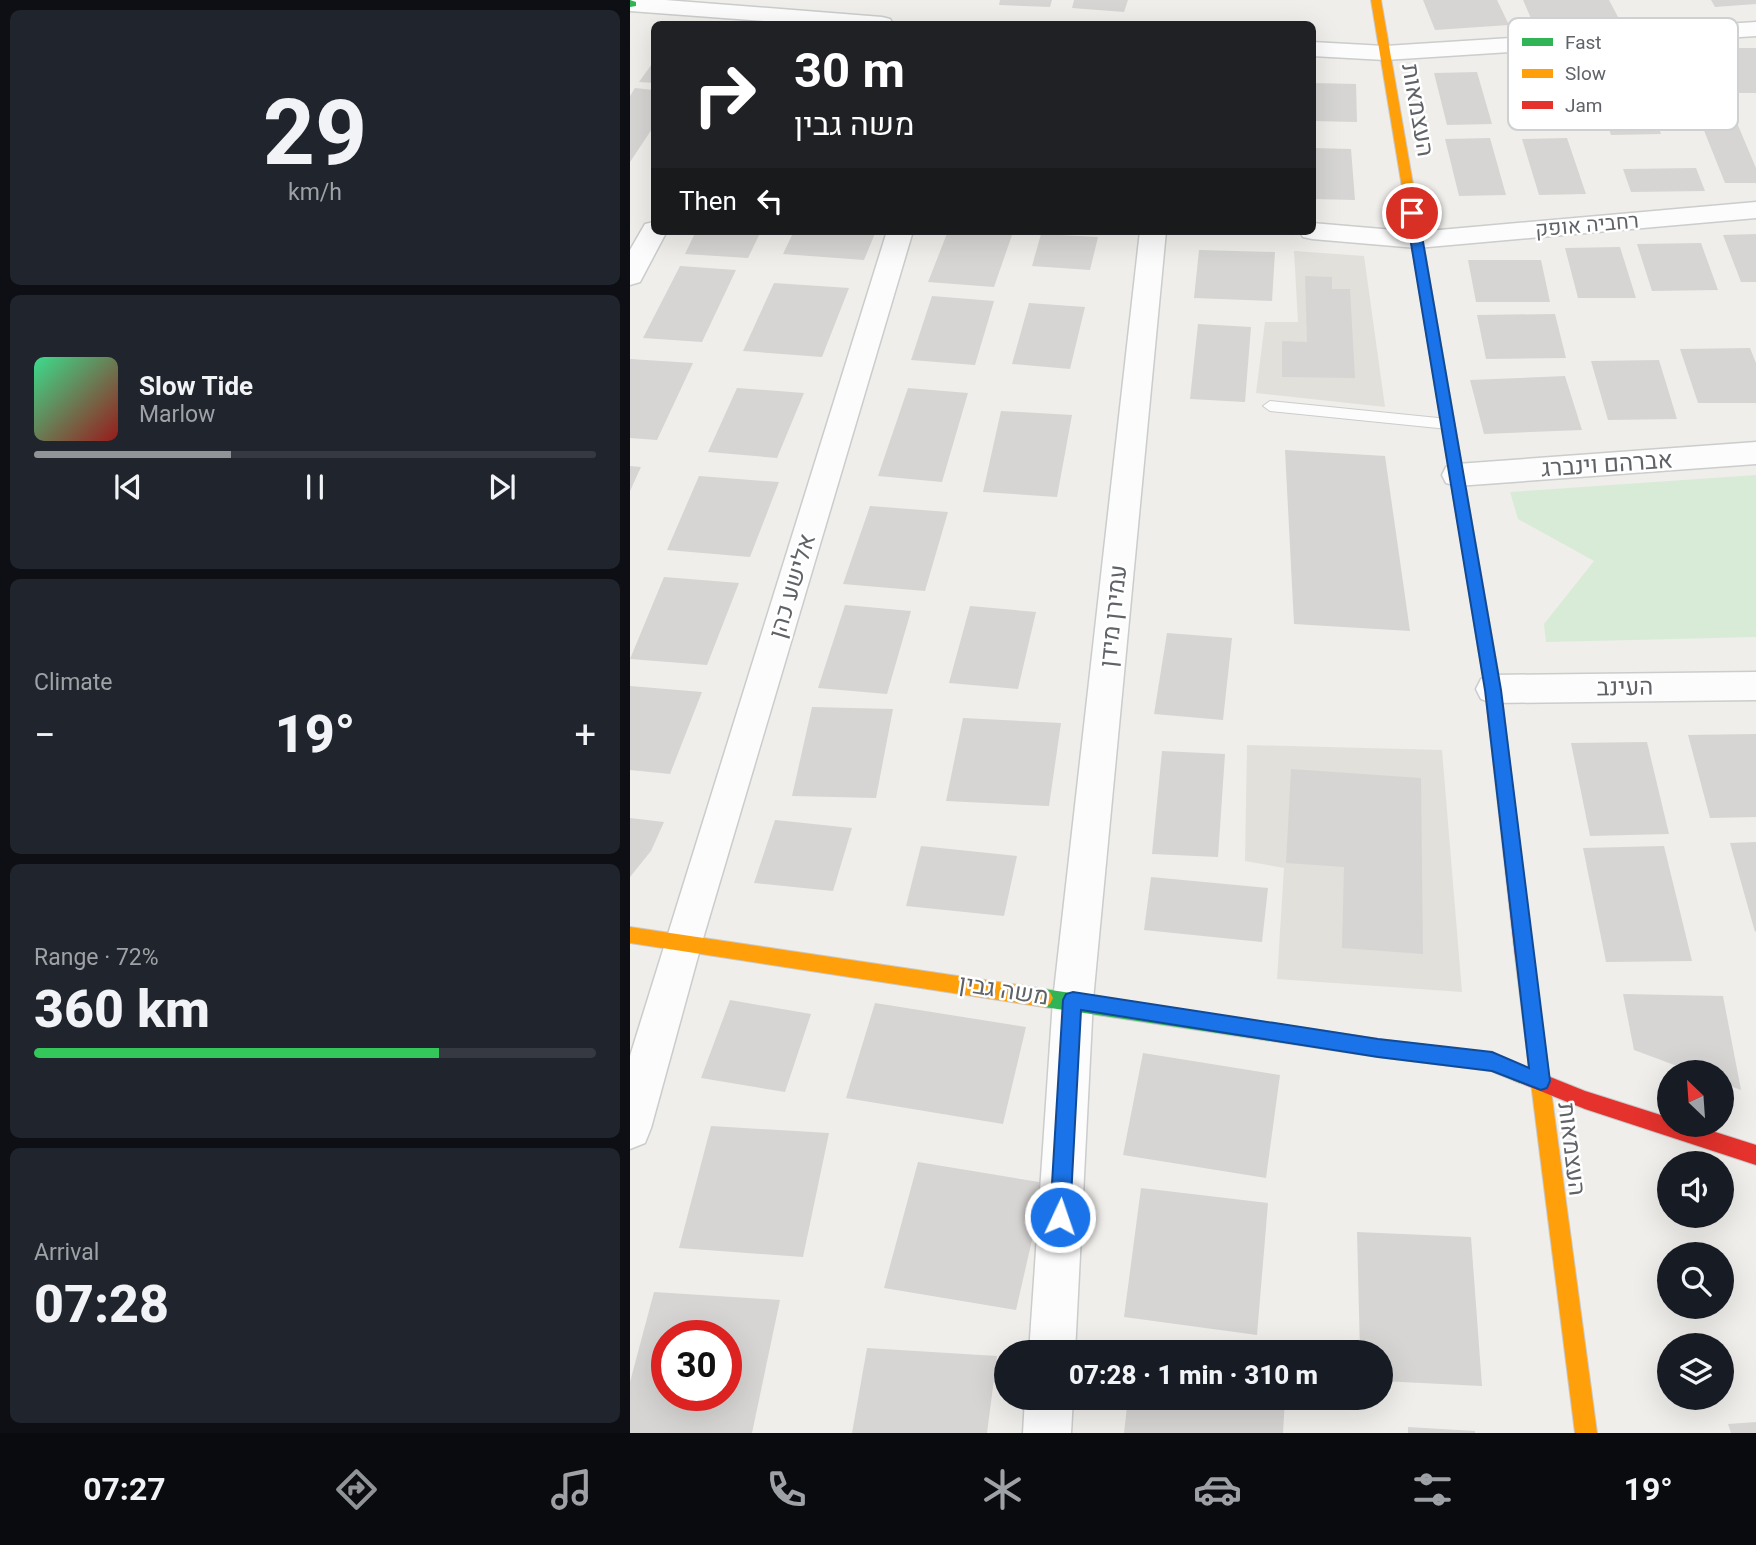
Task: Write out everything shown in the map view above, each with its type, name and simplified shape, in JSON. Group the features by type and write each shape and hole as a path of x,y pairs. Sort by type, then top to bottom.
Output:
{"street":[{"name":"העצמאות","path":"1376,0 1493,690 1586,1433"},
{"path":"631,4 844,21"},
{"path":"1738,30 1756,29"},
{"path":"1316,50 1385,52 1508,44"},
{"name":"רחביה אופק","path":"1417,240 1756,210"},
{"path":"1316,231 1417,240"},
{"path":"630,276 651,235"},
{"name":"אלישע כהן","path":"630,1128 899,235"},
{"name":"עמירן מידן","path":"1053,1340 1073,1000 1153,235"},
{"name":"אברהם וינברג","path":"1457,475 1756,453"},
{"name":"העינב","path":"1493,690 1756,686"},
{"name":"משה גבין","path":"630,935 1378,1048 1492,1062 1585,1100 1756,1155"},
{"path":"1047,1433 1048,1410"}],"lane":[{"path":"1270,405 1448,424"}],"shaded area":[{"path":"1294,251 1364,256 1385,407 1256,393 1265,322 1298,322"},
{"path":"1247,745 1442,750 1462,992 1277,979 1284,868 1245,861"}],"green space":[{"path":"1756,475 1756,637 1546,642 1544,624 1594,561 1518,519 1510,492"}],"building":[{"path":"1000,0 1052,0 1050,7 999,5"},
{"path":"1074,0 1128,0 1124,12 1072,8"},
{"path":"1423,0 1497,0 1508,23 1508,25 1435,30"},
{"path":"1523,0 1609,0 1618,17 1604,18 1531,18"},
{"path":"1711,0 1756,0 1756,4 1715,7"},
{"path":"1738,48 1756,48 1756,93 1739,93"},
{"path":"651,65 651,83 639,82"},
{"path":"1477,72 1492,124 1447,125 1434,73"},
{"path":"1316,83 1356,84 1357,122 1316,121"},
{"path":"635,88 651,90 651,130 630,162 630,96"},
{"path":"1738,125 1756,168 1756,183 1725,183 1704,130 1738,130"},
{"path":"1609,130 1660,130 1661,134 1611,135"},
{"path":"1490,138 1506,195 1459,196 1445,139"},
{"path":"1567,138 1586,194 1539,195 1522,139"},
{"path":"1316,148 1351,149 1355,200 1316,199"},
{"path":"1696,168 1705,191 1631,192 1623,169"},
{"path":"1756,234 1756,282 1741,282 1723,235"},
{"path":"694,235 759,235 748,258 685,254"},
{"path":"792,235 874,235 864,260 783,254"},
{"path":"946,235 1012,235 994,287 928,282"},
{"path":"1041,235 1098,237 1090,270 1032,266"},
{"path":"1701,243 1718,290 1652,291 1637,244"},
{"path":"1620,247 1636,298 1578,298 1565,248"},
{"path":"1199,250 1275,252 1272,301 1194,298"},
{"path":"1468,260 1541,260 1550,302 1476,302"},
{"path":"680,266 736,270 702,342 643,338"},
{"path":"1305,276 1332,277 1332,289 1350,289 1355,378 1282,377 1282,341 1307,342"},
{"path":"774,283 849,288 822,357 743,351"},
{"path":"932,296 994,301 975,365 911,360"},
{"path":"1029,303 1085,307 1070,369 1012,364"},
{"path":"1555,314 1566,358 1486,359 1477,315"},
{"path":"1198,324 1251,327 1245,402 1190,399"},
{"path":"1750,348 1756,363 1756,403 1698,403 1680,349"},
{"path":"630,359 693,363 657,440 630,438"},
{"path":"1659,360 1677,419 1608,420 1591,361"},
{"path":"1565,376 1582,430 1484,434 1470,380"},
{"path":"737,388 804,393 777,458 708,452"},
{"path":"908,388 968,393 942,482 878,476"},
{"path":"1001,411 1072,415 1057,497 983,492"},
{"path":"1285,450 1385,456 1410,631 1294,624"},
{"path":"630,466 641,467 630,491"},
{"path":"699,476 779,482 750,557 667,550"},
{"path":"870,506 948,512 925,591 843,584"},
{"path":"664,577 739,583 707,665 630,659"},
{"path":"845,605 911,611 887,694 818,688"},
{"path":"970,606 1036,612 1018,689 949,683"},
{"path":"1167,633 1232,638 1223,720 1154,714"},
{"path":"630,686 702,692 670,774 630,770"},
{"path":"812,707 893,709 876,798 792,796"},
{"path":"963,718 1061,723 1049,806 946,801"},
{"path":"1756,734 1756,817 1710,818 1688,735"},
{"path":"1647,742 1669,834 1590,836 1571,743"},
{"path":"1162,751 1225,754 1218,857 1152,854"},
{"path":"1291,769 1421,778 1423,954 1342,948 1344,867 1286,863"},
{"path":"630,818 664,822 651,851 630,877"},
{"path":"775,820 852,828 833,891 754,883"},
{"path":"1756,842 1756,931 1755,932 1730,843"},
{"path":"921,846 1017,856 1004,916 906,906"},
{"path":"1664,846 1692,961 1606,962 1583,848"},
{"path":"1151,877 1268,888 1262,942 1144,930"},
{"path":"1623,994 1723,996 1741,1090 1734,1087 1734,1060 1661,1060 1634,1050"},
{"path":"730,1000 811,1014 785,1092 701,1078"},
{"path":"875,1003 1026,1027 1003,1124 846,1098"},
{"path":"1143,1053 1280,1075 1266,1178 1123,1155"},
{"path":"711,1126 829,1133 803,1257 679,1248"},
{"path":"918,1162 1045,1183 1016,1310 884,1288"},
{"path":"1141,1188 1268,1203 1257,1335 1124,1317"},
{"path":"1357,1232 1471,1237 1482,1386 1393,1382 1393,1340 1360,1340"},
{"path":"654,1292 780,1300 752,1433 630,1433 630,1382"},
{"path":"867,1348 994,1356 994,1379 987,1433 852,1433"},
{"path":"1127,1410 1284,1410 1283,1433 1124,1433"},
{"path":"1756,1422 1756,1433 1731,1433 1728,1424"},
{"path":"1408,1427 1475,1431 1475,1433 1408,1433"}],"traffic: fast":[{"path":"1044,998 1378,1048 1492,1062 1520,1074"}],"traffic: slow":[{"path":"1376,0 1457,477"},
{"path":"630,935 1044,998"},
{"path":"1524,956 1586,1433"}],"traffic: jam":[{"path":"1457,477 1493,689 1524,956"},
{"path":"1520,1074 1585,1100 1756,1155"}],"route":[{"path":"1060,1217 1073,1000 1378,1048 1492,1062 1541,1081 1493,690 1412,213"}]}
